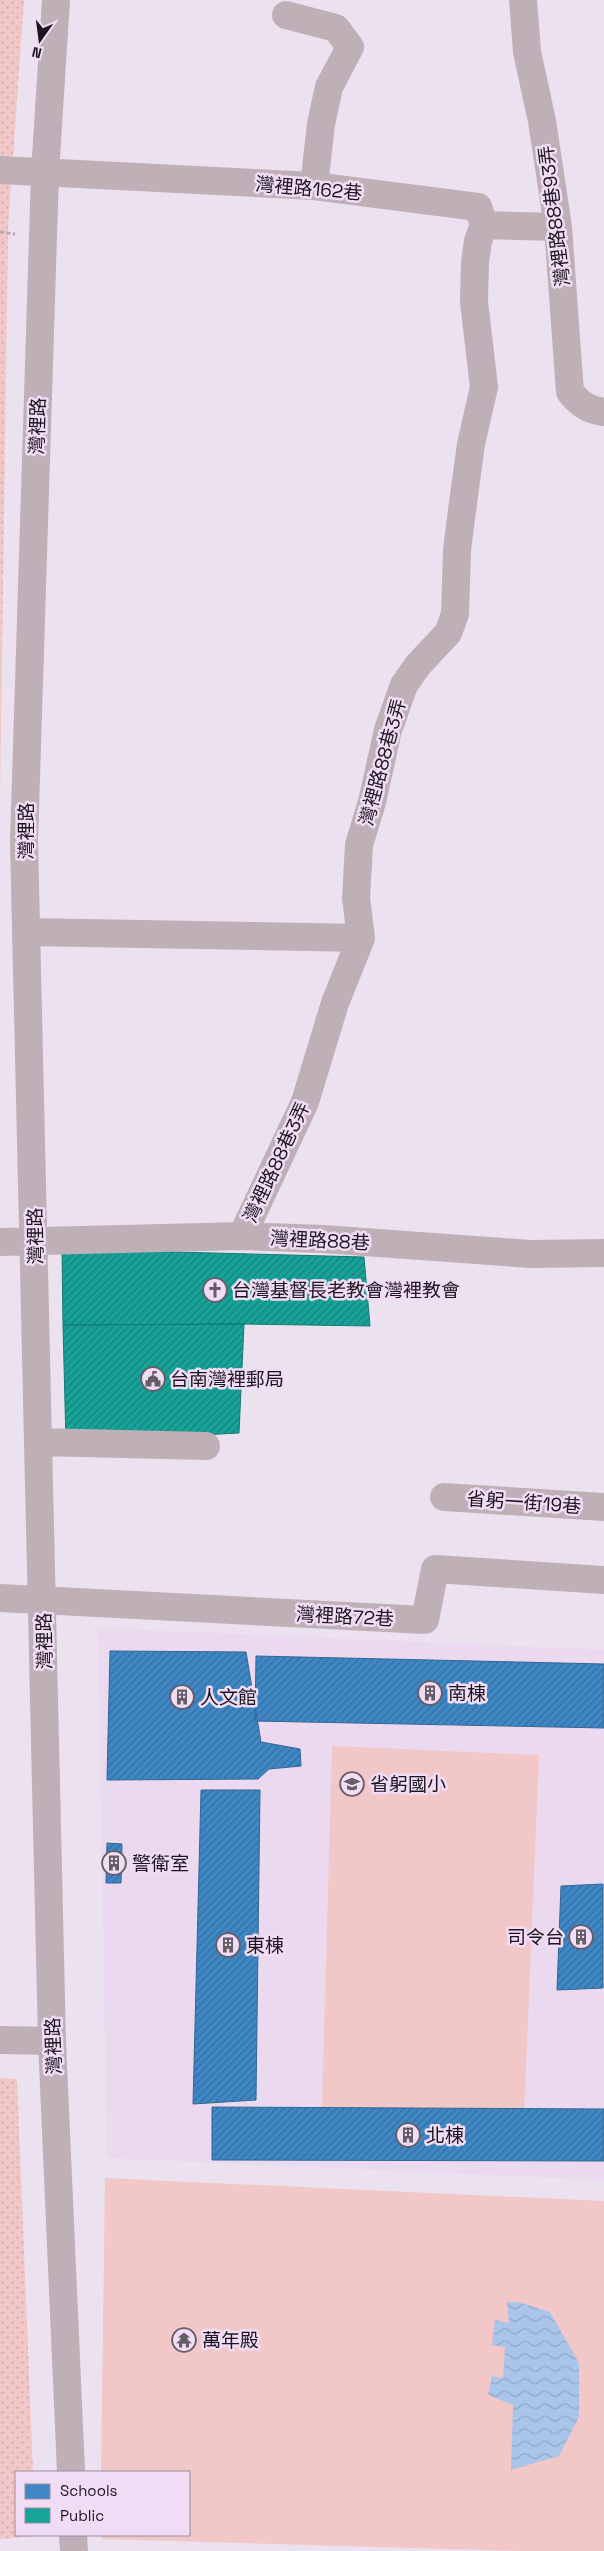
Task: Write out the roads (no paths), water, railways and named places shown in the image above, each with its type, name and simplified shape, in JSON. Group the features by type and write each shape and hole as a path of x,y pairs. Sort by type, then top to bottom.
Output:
{"street":[{"name":"灣裡路","path":"56,0 45,173 24,842 35,1242 52,2041 70,2471"},
{"name":"灣裡路88巷93弄","path":"524,0 527,52 542,121 558,227 570,392 579,403 591,410 604,412"},
{"path":"286,15 336,28 350,47 329,86 314,186"},
{"name":"灣裡路162巷","path":"0,170 314,186 478,207 484,225"},
{"path":"484,225 558,227"},
{"name":"灣裡路88巷3弄","path":"242,1236 305,1102 335,1004 361,938 356,898 359,845 372,802 388,730 404,685 418,665 448,633 455,614 457,550 462,503 471,444 484,387 474,302 475,262 484,225"},
{"path":"27,932 361,938"},
{"name":"灣裡路88巷","path":"0,1242 242,1236 323,1239 531,1254 604,1254"},
{"path":"39,1442 206,1446"},
{"name":"省躬一街19巷","path":"444,1497 604,1507"},
{"name":"灣裡路72巷","path":"43,1599 425,1620 435,1569 604,1580"},
{"path":"0,1598 43,1599"},
{"path":"0,2040 52,2041"},
{"path":"73,2536 74,2551"}],"water":[{"path":"507,2302 518,2302 550,2312 579,2363 579,2417 559,2456 511,2470 513,2405 488,2395 492,2376 503,2378 505,2347 492,2345 495,2320 509,2323"}],"place":[{"name":"台灣基督長老教會灣裡教會","path":"215,1290"},
{"name":"台南灣裡郵局","path":"153,1379"},
{"name":"南棟","path":"430,1693"},
{"name":"人文館","path":"182,1697"},
{"name":"省躬國小","path":"352,1784"},
{"name":"警衛室","path":"114,1863"},
{"name":"司令台","path":"581,1937"},
{"name":"東棟","path":"228,1945"},
{"name":"北棟","path":"408,2135"},
{"name":"萬年殿","path":"184,2340"}]}
